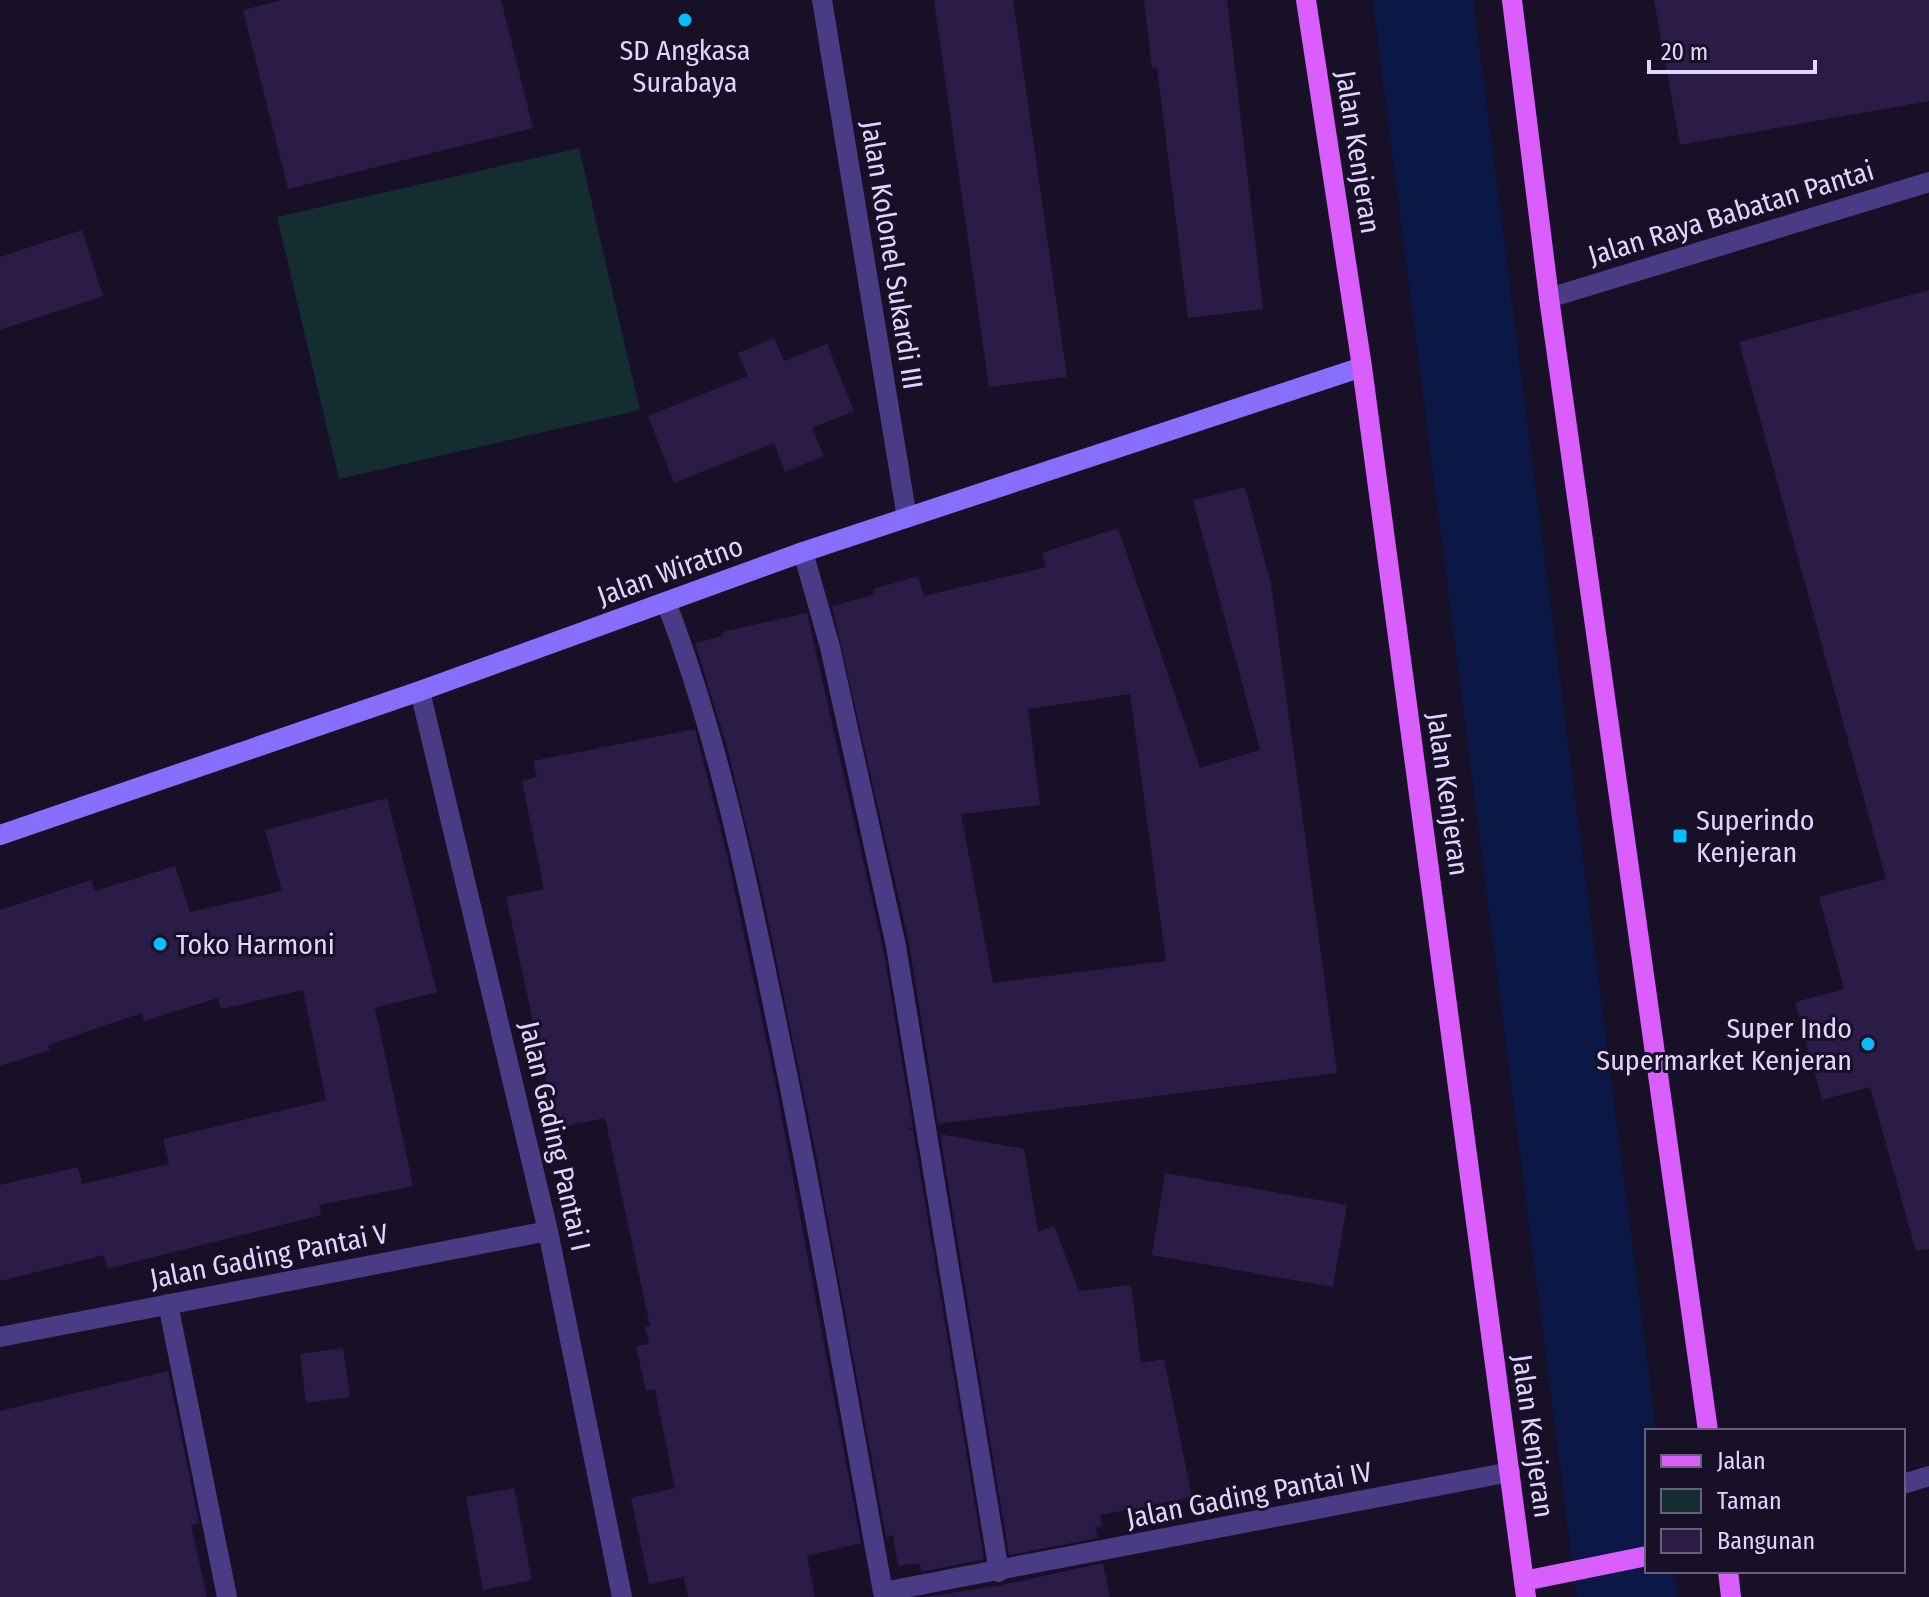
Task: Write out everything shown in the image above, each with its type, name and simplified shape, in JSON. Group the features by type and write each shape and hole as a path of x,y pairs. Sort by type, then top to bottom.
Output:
{"main road":[{"name":"Jalan Kenjeran","path":"1306,0 1362,367 1510,1472 1529,1586"},
{"path":"1512,0 1549,298 1708,1429"},
{"name":"Jalan Wiratno","path":"0,835 420,691 803,552 1362,367"},
{"path":"1529,1586 1645,1557"},
{"path":"1728,1573 1731,1597"}],"street":[{"name":"Jalan Kolonel Sukardi III","path":"822,0 907,518"},
{"name":"Jalan Raya Babatan Pantai","path":"1549,298 1929,182"},
{"path":"803,552 830,647 896,946 999,1572"},
{"name":"Jalan Gading Pantai IV","path":"666,602 702,705 750,891 794,1103 883,1592 1510,1472"},
{"name":"Jalan Gading Pantai I","path":"420,691 548,1231 622,1597"},
{"name":"Jalan Gading Pantai V","path":"0,1337 548,1231"},
{"path":"168,1304 227,1597"},
{"path":"1905,1483 1929,1476"}],"green space":[{"path":"579,148 640,410 339,479 277,217"}],"building":[{"path":"282,0 501,0 533,128 288,189 243,10"},
{"path":"934,0 1013,0 1067,377 989,387"},
{"path":"1144,0 1227,0 1263,309 1188,318 1157,67 1152,68"},
{"path":"1654,0 1929,0 1929,101 1680,145"},
{"path":"82,230 103,296 0,330 0,257"},
{"path":"1929,290 1929,1249 1916,1251 1870,1087 1822,1100 1795,1002 1844,989 1819,897 1886,879 1739,342"},
{"path":"774,338 784,361 827,344 854,411 812,428 824,456 785,472 774,443 674,483 648,416 748,376 738,353"},
{"path":"1245,487 1271,584 1337,1073 938,1124 909,943 832,606 874,595 873,589 918,576 924,596 1046,567 1042,553 1118,528 1200,768 1260,750 1193,500","holes":["1130,694 1166,961 993,983 961,814 1040,805 1028,709"]},
{"path":"807,613 883,948 913,1127 906,1128 913,1130 984,1559 921,1572 920,1563 898,1566 893,1535 886,1537 815,1149 764,900 727,747 695,643 723,636 722,632"},
{"path":"695,729 727,855 775,1081 861,1543 807,1556 815,1597 688,1597 684,1577 649,1584 631,1498 675,1488 655,1389 646,1391 636,1346 649,1344 645,1327 650,1326 605,1118 556,1128 506,897 544,889 522,781 537,777 533,761"},
{"path":"387,798 437,992 375,1008 413,1186 319,1205 321,1215 107,1269 104,1255 0,1281 0,1185 78,1167 82,1184 169,1164 163,1139 326,1100 303,990 221,1009 218,998 144,1021 142,1013 48,1045 50,1050 0,1066 0,910 91,880 95,891 175,866 190,912 282,891 265,830"},
{"path":"940,1134 1024,1149 1038,1232 1054,1226 1079,1291 1131,1285 1141,1363 1164,1359 1192,1497 1100,1515 1102,1526 1095,1527 1098,1538 1009,1555"},
{"path":"1165,1173 1347,1205 1333,1287 1152,1255"},
{"path":"343,1348 350,1397 306,1403 300,1354"},
{"path":"168,1371 199,1523 191,1525 207,1597 0,1597 0,1411"},
{"path":"514,1488 532,1580 483,1590 466,1497"},
{"path":"1103,1563 1110,1597 926,1597 1002,1585"}],"waterway":[{"path":"1423,0 1627,1597"}],"place":[{"name":"SD Angkasa Surabaya","path":"685,20"},
{"name":"Superindo Kenjeran","path":"1680,836"},
{"name":"Toko Harmoni","path":"160,944"},
{"name":"Super Indo Supermarket Kenjeran","path":"1868,1044"}]}
